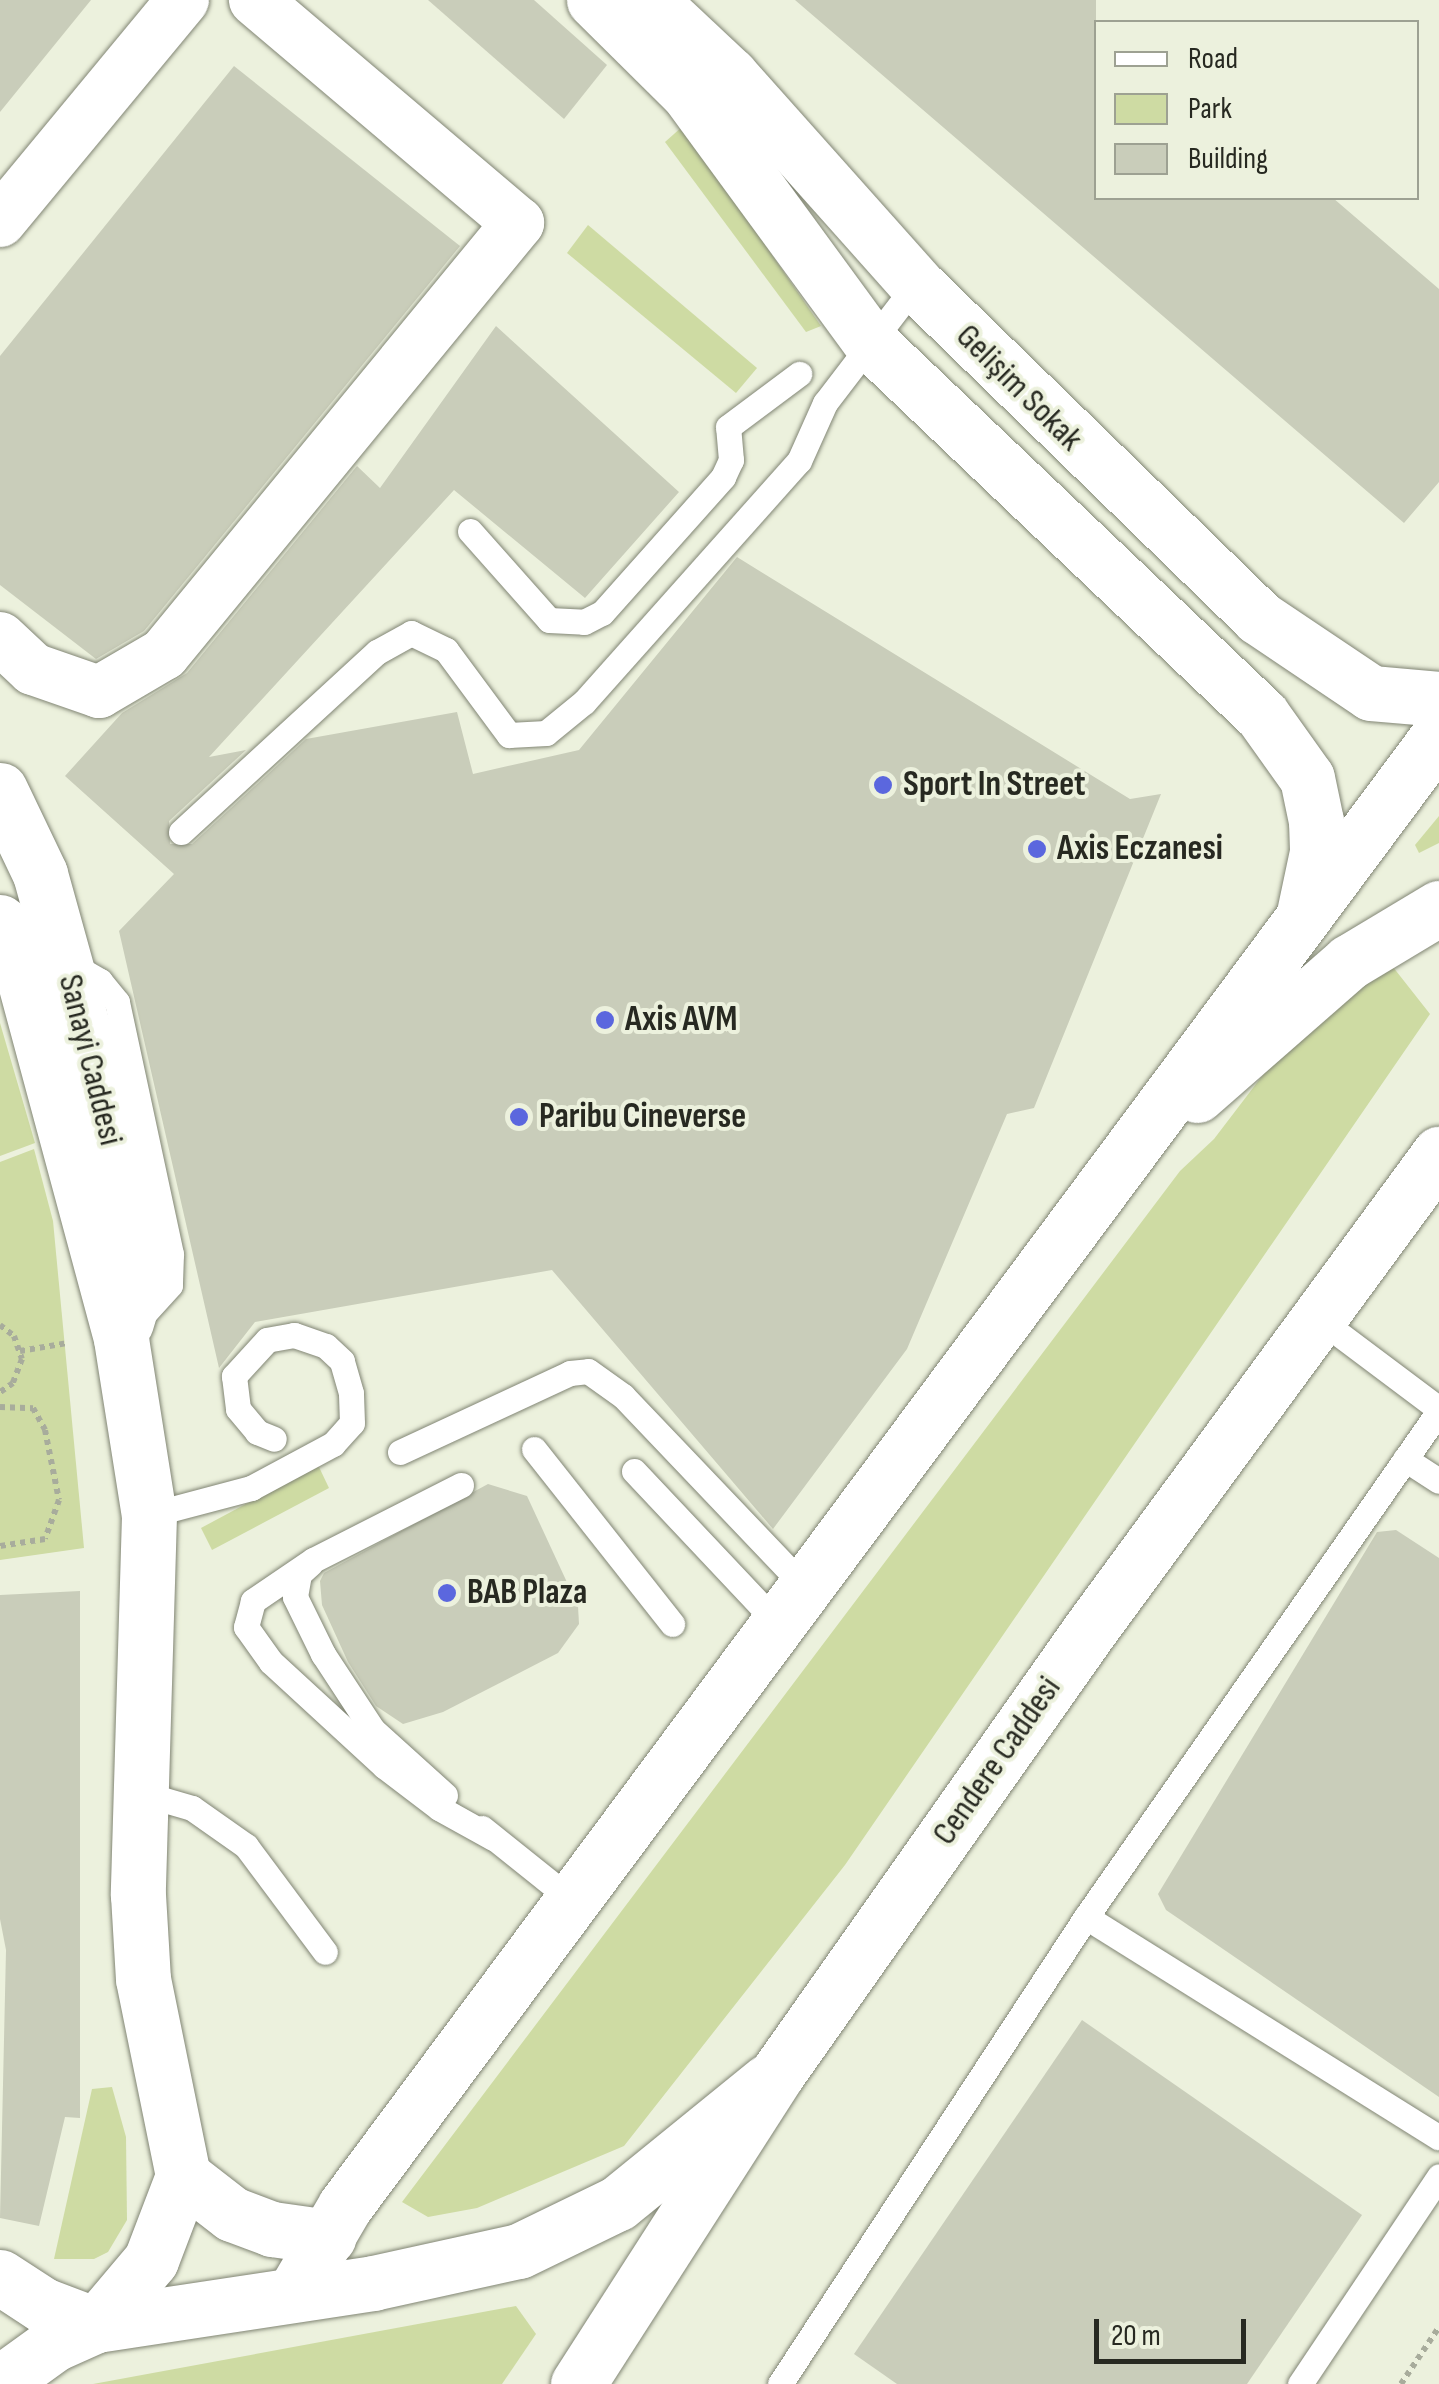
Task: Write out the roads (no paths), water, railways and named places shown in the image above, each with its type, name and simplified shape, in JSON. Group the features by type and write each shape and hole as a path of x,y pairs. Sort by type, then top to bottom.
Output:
{"main road":[{"path":"594,0 688,93 872,344 1262,715 1310,792 1317,852 1304,913"},
{"name":"Gelişim Sokak","path":"650,0 730,74 916,284 1258,616 1371,692 1439,699"},
{"path":"294,2294 328,2237 572,1900 1150,1131 1304,913 1439,734"},
{"name":"Sanayi Caddesi","path":"0,790 40,874 66,961 134,1252 138,1282 96,1341"},
{"path":"1150,1131 1350,962 1439,908"},
{"name":"Sanayi Caddesi","path":"0,922 23,975 96,1341 149,1516 144,1794 138,1895 143,1979 183,2176"},
{"name":"Cendere Caddesi","path":"578,2384 777,2074 1439,1154"},
{"path":"0,2382 54,2344 96,2326 520,2251 618,2203 777,2074"},
{"path":"96,2326 150,2260 183,2176 232,2214 272,2229 328,2237"},
{"path":"0,2277 44,2305 96,2326"}],"street":[{"path":"0,221 183,0"},
{"path":"0,638 33,669 99,692 164,654 518,222 255,0"}],"lane":[{"path":"181,832 377,652 411,632 446,650 509,736 546,733 584,702 799,462 825,403 916,284"},
{"path":"470,532 549,620 568,625 602,614 723,477 732,460 728,427 799,374"},
{"path":"785,2382 1086,1918 1439,1410 1319,1319"},
{"path":"149,1516 250,1488 333,1444 352,1423 351,1392 342,1361 326,1346 294,1335 266,1340 234,1376 238,1409 257,1432 274,1439"},
{"path":"400,1452 570,1373 588,1371 624,1396 791,1604"},
{"path":"534,1449 672,1624"},
{"path":"1405,1459 1439,1481"},
{"path":"634,1471 791,1604"},
{"path":"461,1485 313,1560 253,1601 246,1627 270,1662 384,1766 439,1808 493,1838"},
{"path":"313,1560 299,1574 295,1597 302,1617 373,1730 493,1838 572,1900"},
{"path":"246,1627 268,1604 284,1604 302,1617"},
{"path":"144,1794 192,1808 246,1846 325,1952"},
{"path":"1086,1918 1439,2138"},
{"path":"1300,2384 1439,2176"}],"place":[{"name":"Sport In Street","path":"883,785"},
{"name":"Axis Eczanesi","path":"1037,849"},
{"name":"Axis AVM","path":"605,1020"},
{"name":"Paribu Cineverse","path":"519,1117"},
{"name":"BAB Plaza","path":"447,1593"}]}
